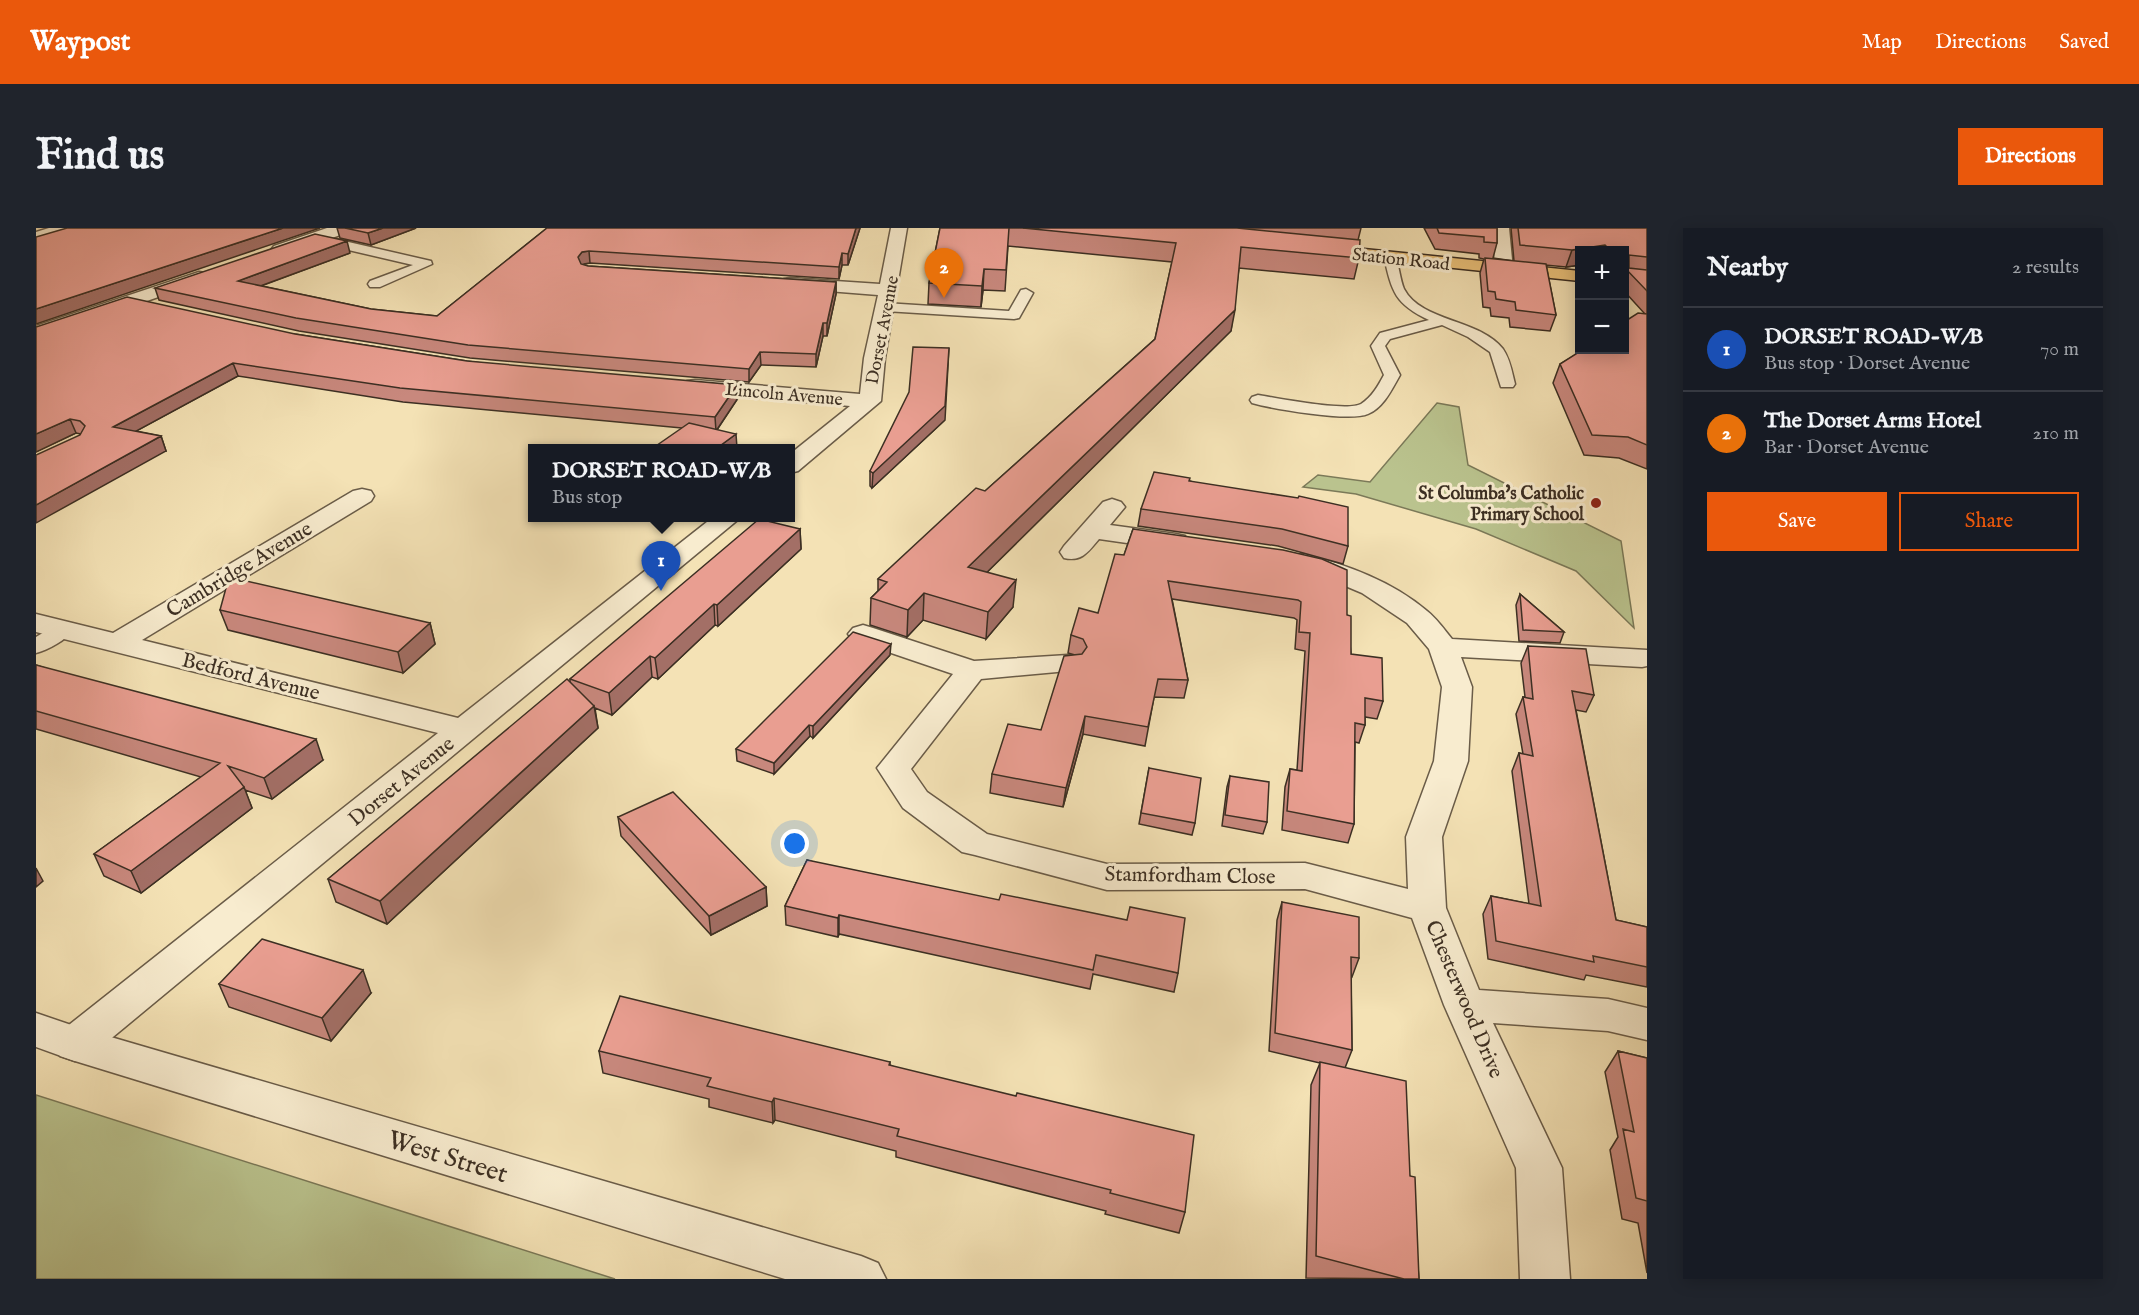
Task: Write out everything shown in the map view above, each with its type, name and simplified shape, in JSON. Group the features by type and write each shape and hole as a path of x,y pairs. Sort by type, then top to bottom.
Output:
{"main road":[{"name":"Station Road","path":"1296,247 1575,276"}],"street":[{"path":"36,237 68,228"},
{"path":"260,256 343,228"},
{"name":"Dorset Avenue","path":"795,462 870,401 871,376 899,228"},
{"path":"1501,228 1504,270"},
{"path":"36,333 217,271"},
{"path":"770,282 887,299"},
{"path":"130,301 164,308"},
{"name":"Lincoln Avenue","path":"670,384 870,401"},
{"name":"Cambridge Avenue","path":"117,643 362,496"},
{"name":"Dorset Avenue","path":"56,1037 465,730 721,522"},
{"path":"1092,530 1210,547"},
{"name":"Chesterwood Drive","path":"1279,557 1327,568 1372,587 1417,616 1443,647 1457,687 1450,761 1424,837 1427,908 1464,1005 1539,1168 1545,1279"},
{"name":"Bedford Avenue","path":"49,626 465,730"},
{"path":"863,634 972,670 1068,664"},
{"path":"1443,647 1642,658"},
{"name":"Stamfordham Close","path":"972,670 894,768 915,800 975,843 1107,877 1305,876 1427,908"},
{"path":"1464,1005 1608,1015 1647,1024"},
{"name":"West Street","path":"56,1037 861,1279"}],"lane":[{"path":"314,238 426,264 375,284"},
{"path":"1390,257 1399,292 1409,302 1442,321 1478,335 1497,350 1507,384"},
{"path":"887,299 1014,315 1026,293"},
{"path":"1258,400 1327,410 1363,410 1381,395 1392,375 1378,346 1385,336 1442,321"},
{"path":"36,647 49,626"}],"green space":[{"path":"1437,403 1459,407 1468,465 1621,541 1634,628 1576,571 1476,529 1356,494 1303,487 1318,475 1370,482"},
{"path":"36,1095 615,1279 36,1279"}],"building":[{"path":"67,228 283,228 36,309 36,237"},
{"path":"345,228 383,228 368,233"},
{"path":"547,228 856,228 848,254 842,253 839,267 589,251 582,252 578,257 581,264 588,266 836,282 827,323 823,323 816,354 760,352 749,369 468,345 296,318 155,288 315,234 347,241 238,281 371,309 437,316"},
{"path":"940,228 1009,228 1006,270 984,269 982,286 929,283"},
{"path":"1023,228 1237,228 1360,240 1359,258 1241,247 1235,310 968,567 1016,580 988,612 924,593 908,610 871,598 887,582 878,579 976,488 985,491 1155,339 1176,243"},
{"path":"1437,228 1497,228 1497,243 1484,242 1484,237 1439,233"},
{"path":"1518,228 1647,228 1647,257 1629,255 1629,246 1575,246 1575,250 1572,250 1520,245"},
{"path":"1485,258 1546,264 1556,315 1516,310 1515,302 1496,299 1495,292 1488,291"},
{"path":"1629,268 1647,270 1647,291 1629,272"},
{"path":"127,297 295,334 467,361 737,385 715,417 400,388 233,363 113,427 161,436 36,505 36,455 80,435 85,426 80,421 70,419 36,434 36,327"},
{"path":"1638,313 1647,314 1647,445 1628,437 1592,435 1560,364 1576,354 1629,354 1629,319"},
{"path":"913,347 949,348 945,406 873,473 870,471 909,392"},
{"path":"689,423 736,434 722,444 659,444"},
{"path":"1154,472 1190,478 1189,481 1298,498 1299,496 1348,507 1348,546 1282,529 1141,509"},
{"path":"755,522 771,522 800,529 717,605 714,604 655,658 650,656 609,693 570,679"},
{"path":"1133,529 1283,550 1322,559 1347,570 1347,615 1351,616 1351,654 1382,658 1383,701 1365,698 1365,725 1355,723 1354,824 1287,811 1290,769 1302,771 1310,633 1299,632 1301,602 1168,581 1188,680 1158,679 1148,727 1085,716 1066,788 992,774 1008,724 1041,730 1064,656 1082,654 1087,647 1083,639 1071,635 1079,608 1098,613 1115,554 1124,555"},
{"path":"229,577 430,623 398,652 220,610"},
{"path":"1520,594 1564,632 1523,630"},
{"path":"853,632 891,644 813,726 809,725 774,763 736,749"},
{"path":"1528,646 1586,649 1594,695 1572,691 1616,920 1647,927 1647,967 1593,956 1594,962 1496,941 1491,896 1541,906 1519,753 1533,756 1523,697 1533,699"},
{"path":"36,665 316,739 264,778 228,766 244,787 131,871 94,854 220,763 36,711"},
{"path":"567,679 594,706 380,901 328,879"},
{"path":"1149,768 1201,778 1195,823 1141,813"},
{"path":"1230,776 1269,782 1267,822 1225,815"},
{"path":"673,792 766,887 709,916 618,817"},
{"path":"807,860 999,900 1001,894 1127,920 1130,907 1185,918 1178,973 1096,955 1093,970 839,915 838,918 785,906"},
{"path":"1282,902 1359,917 1359,958 1351,957 1352,1050 1275,1033"},
{"path":"262,939 363,970 322,1018 219,984"},
{"path":"620,996 890,1062 889,1065 1016,1096 1017,1093 1194,1135 1185,1212 1110,1193 1111,1190 897,1136 899,1129 774,1098 772,1102 707,1086 711,1078 599,1051"},
{"path":"1618,1051 1647,1058 1647,1201 1636,1198 1623,1129 1634,1132"},
{"path":"1320,1062 1406,1081 1410,1176 1415,1177 1419,1279 1404,1279 1316,1256"}],"place":[{"name":"The Dorset Arms Hotel","path":"944,298"},
{"name":"St Columba's Catholic Primary School","path":"1596,503"},
{"name":"DORSET ROAD-W/B","path":"661,591"}]}
